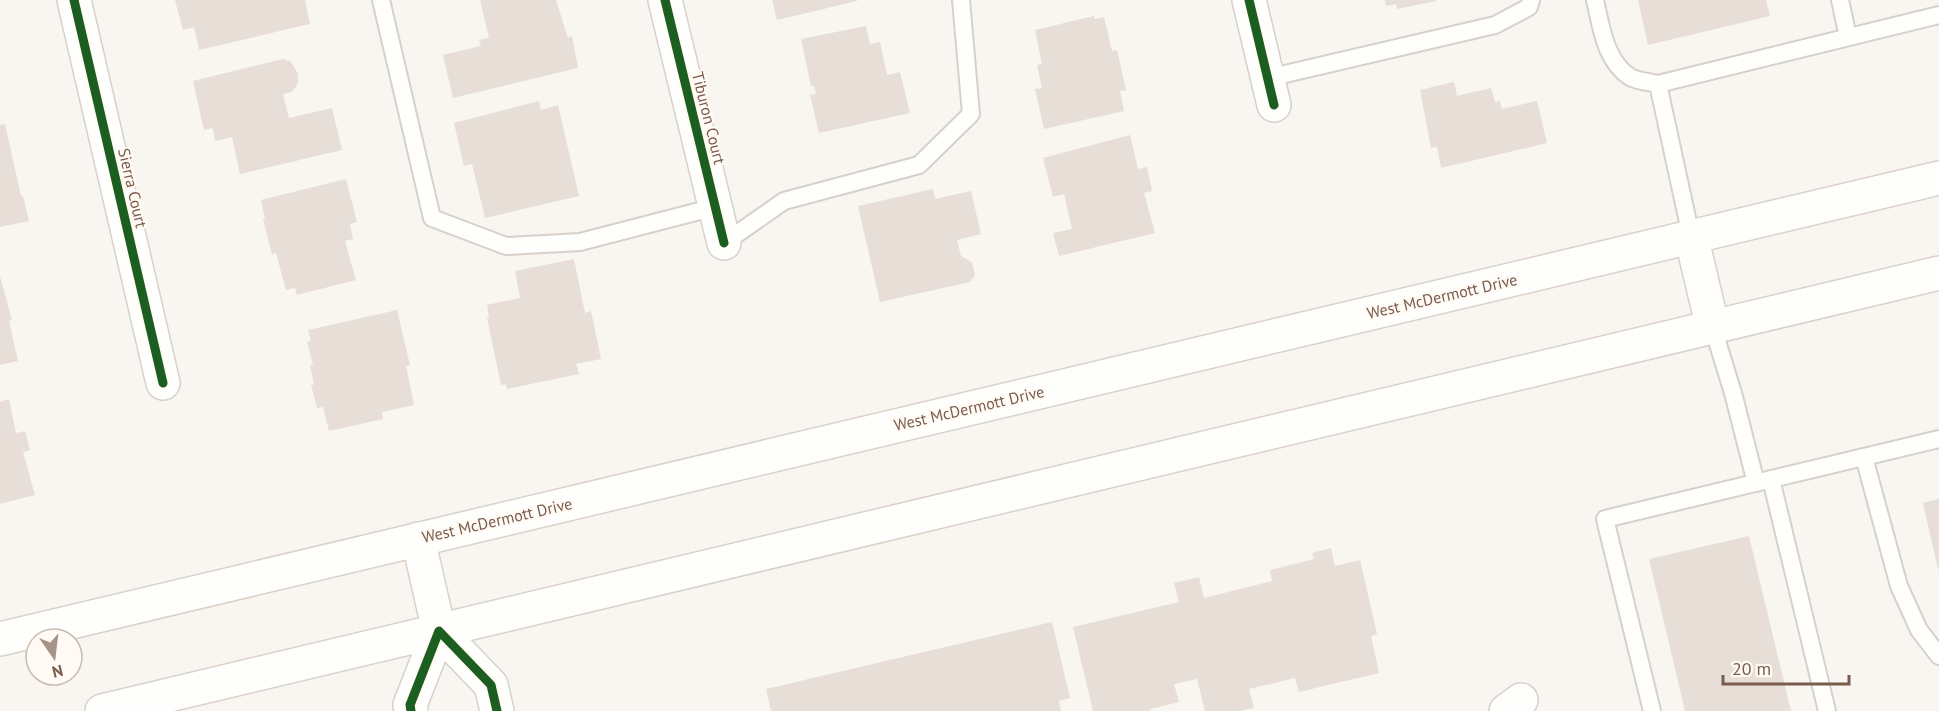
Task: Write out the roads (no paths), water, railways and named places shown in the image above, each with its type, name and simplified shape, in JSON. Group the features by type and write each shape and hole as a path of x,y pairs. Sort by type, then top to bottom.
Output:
{"main road":[{"name":"Sierra Court","path":"74,0 163,383"},
{"name":"Tiburon Court","path":"665,0 724,243"},
{"path":"1249,0 1271,92"},
{"name":"West McDermott Drive","path":"0,639 1939,177"},
{"path":"1691,236 1713,328"},
{"path":"102,711 1939,273"},
{"path":"418,539 439,631 491,685 497,711"},
{"path":"411,711 410,705 439,631"}],"lane":[{"path":"381,0 432,218 506,246 580,242 715,207"},
{"path":"724,243 784,201 919,165 971,114 961,0"},
{"path":"1271,92 1495,25 1529,8 1531,0"},
{"path":"1595,0 1604,38 1616,66 1632,78 1658,84 1939,15"},
{"path":"1840,0 1848,37"},
{"path":"1658,84 1691,236"},
{"path":"1713,328 1764,481 1827,711"},
{"path":"1652,711 1605,519 1939,439"},
{"path":"1864,457 1899,586 1919,630 1939,656"}]}
